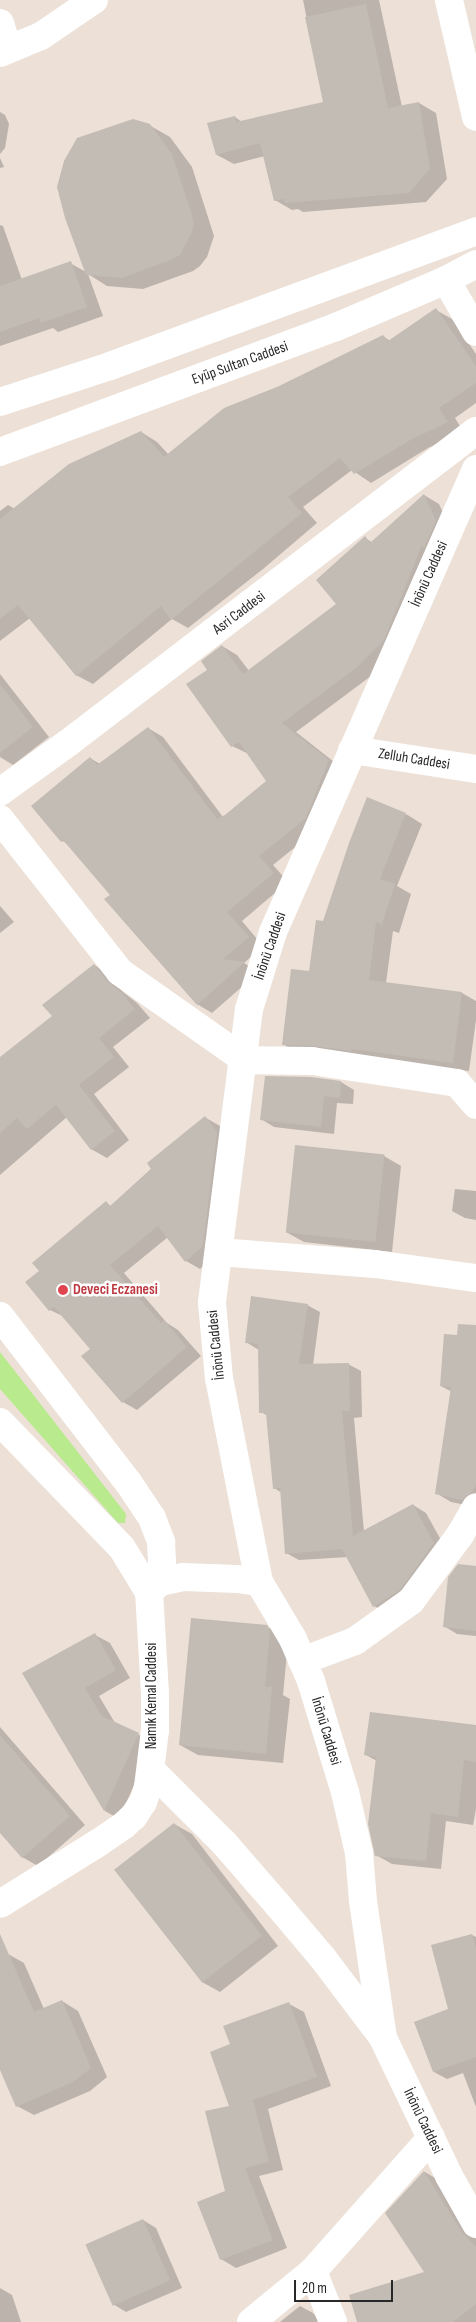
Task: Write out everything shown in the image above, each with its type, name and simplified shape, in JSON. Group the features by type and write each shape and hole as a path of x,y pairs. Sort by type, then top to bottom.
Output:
{"street":[{"path":"0,23 4,51 41,36 94,0"},
{"path":"449,0 476,117"},
{"path":"0,402 110,366 476,231"},
{"name":"Eyüp Sultan Caddesi","path":"0,452 336,327 446,280 476,264"},
{"path":"446,280 476,332"},
{"name":"Asri Caddesi","path":"0,792 76,738 476,431"},
{"name":"İnönü Caddesi","path":"476,468 273,932 249,1009 212,1303 218,1368 259,1582 292,1639 311,1682 344,1792 358,1853 383,2038 431,2138 476,2224"},
{"name":"Zelluh Caddesi","path":"352,750 476,769"},
{"path":"0,820 120,972 244,1060 312,1061 457,1083 476,1106"},
{"path":"218,1252 375,1264 476,1278"},
{"name":"Namık Kemal Caddesi","path":"0,1316 128,1482 152,1518 161,1542 162,1562 155,1587 155,1730 151,1770 142,1802 123,1826 0,1904"},
{"path":"0,1422 122,1548 155,1587 183,1577 207,1577 259,1582"},
{"path":"302,1661 356,1641 411,1601 460,1535 476,1507"},
{"path":"151,1770 224,1843 277,1904 322,1957 383,2038"},
{"path":"251,2322 313,2271 431,2138"},
{"path":"313,2271 333,2322"}],"green space":[{"path":"0,1352 126,1514 125,1523 118,1523 0,1389"}],"building":[{"path":"366,4 388,108 419,102 430,169 409,193 285,203 284,199 274,201 260,143 216,155 207,123 235,116 236,122 323,102 305,17"},
{"path":"133,119 150,124 172,154 192,215 194,224 191,234 180,255 173,259 122,278 86,275 65,218 57,187 64,161 77,138"},
{"path":"71,261 87,307 41,323 39,318 0,332 0,286"},
{"path":"436,308 476,366 476,383 439,408 448,422 412,439 354,474 340,458 288,497 302,513 171,620 161,606 76,676 18,605 0,619 0,519 69,464 141,431 164,457 224,408 277,387 383,335 388,341"},
{"path":"424,494 436,521 424,548 422,545 384,640 356,668 282,723 329,760 306,818 259,856 274,873 227,912 249,937 223,959 245,962 197,1005 104,899 110,895 31,806 90,757 97,765 148,727 217,819 225,815 266,781 239,742 231,747 186,684 207,670 201,661 222,645 243,674 336,604 316,580 365,536 370,543"},
{"path":"0,684 33,727 0,753"},
{"path":"367,797 406,813 380,879 395,884 382,924 376,922 369,980 462,992 453,1063 352,1049 351,1051 314,1046 282,1045 291,969 309,971 316,920 323,921 349,843"},
{"path":"94,964 108,982 122,993 135,1009 99,1038 114,1057 79,1085 115,1131 91,1150 56,1105 27,1129 17,1118 0,1133 0,1057 52,1016 42,1005"},
{"path":"265,1076 311,1077 341,1081 340,1098 324,1096 321,1127 260,1120"},
{"path":"205,1116 217,1132 203,1246 185,1262 158,1226 110,1265 161,1323 164,1320 187,1347 122,1403 81,1356 90,1349 54,1307 49,1311 25,1282 39,1271 32,1263 106,1201 110,1206 151,1169 147,1163"},
{"path":"295,1145 385,1154 375,1242 286,1233"},
{"path":"251,1296 308,1304 299,1364 349,1363 350,1411 342,1411 353,1536 413,1504 434,1543 400,1590 373,1607 342,1549 285,1554 280,1488 273,1489 266,1413 259,1413 258,1344 245,1343"},
{"path":"458,1324 476,1325 476,1485 472,1492 462,1500 435,1494 451,1387 440,1386 444,1334 457,1335"},
{"path":"458,1564 476,1566 476,1631 443,1627 448,1577"},
{"path":"191,1618 267,1625 270,1631 265,1687 272,1687 266,1754 179,1745"},
{"path":"95,1633 116,1670 85,1688 102,1716 139,1733 104,1811 22,1673"},
{"path":"370,1712 476,1725 476,1762 464,1760 458,1817 431,1813 426,1861 375,1856 368,1824 376,1757 364,1755"},
{"path":"0,1735 70,1816 22,1858 0,1833"},
{"path":"174,1823 262,1936 202,1982 114,1870"},
{"path":"0,1934 34,2012 62,2000 91,2068 73,2082 16,2107 0,2070"},
{"path":"472,1934 476,1948 476,2057 433,2072 414,2022 448,2009 431,1945"},
{"path":"289,2002 317,2077 253,2100 269,2162 245,2168 273,2240 220,2260 197,2202 225,2191 205,2111 229,2106 210,2052 230,2044 223,2026"},
{"path":"424,2171 462,2232 476,2247 476,2304 453,2322 357,2322 349,2295 424,2272 385,2213"},
{"path":"143,2219 170,2280 113,2306 85,2245"}],"place":[{"name":"Deveci Eczanesi","path":"63,1290"}]}
